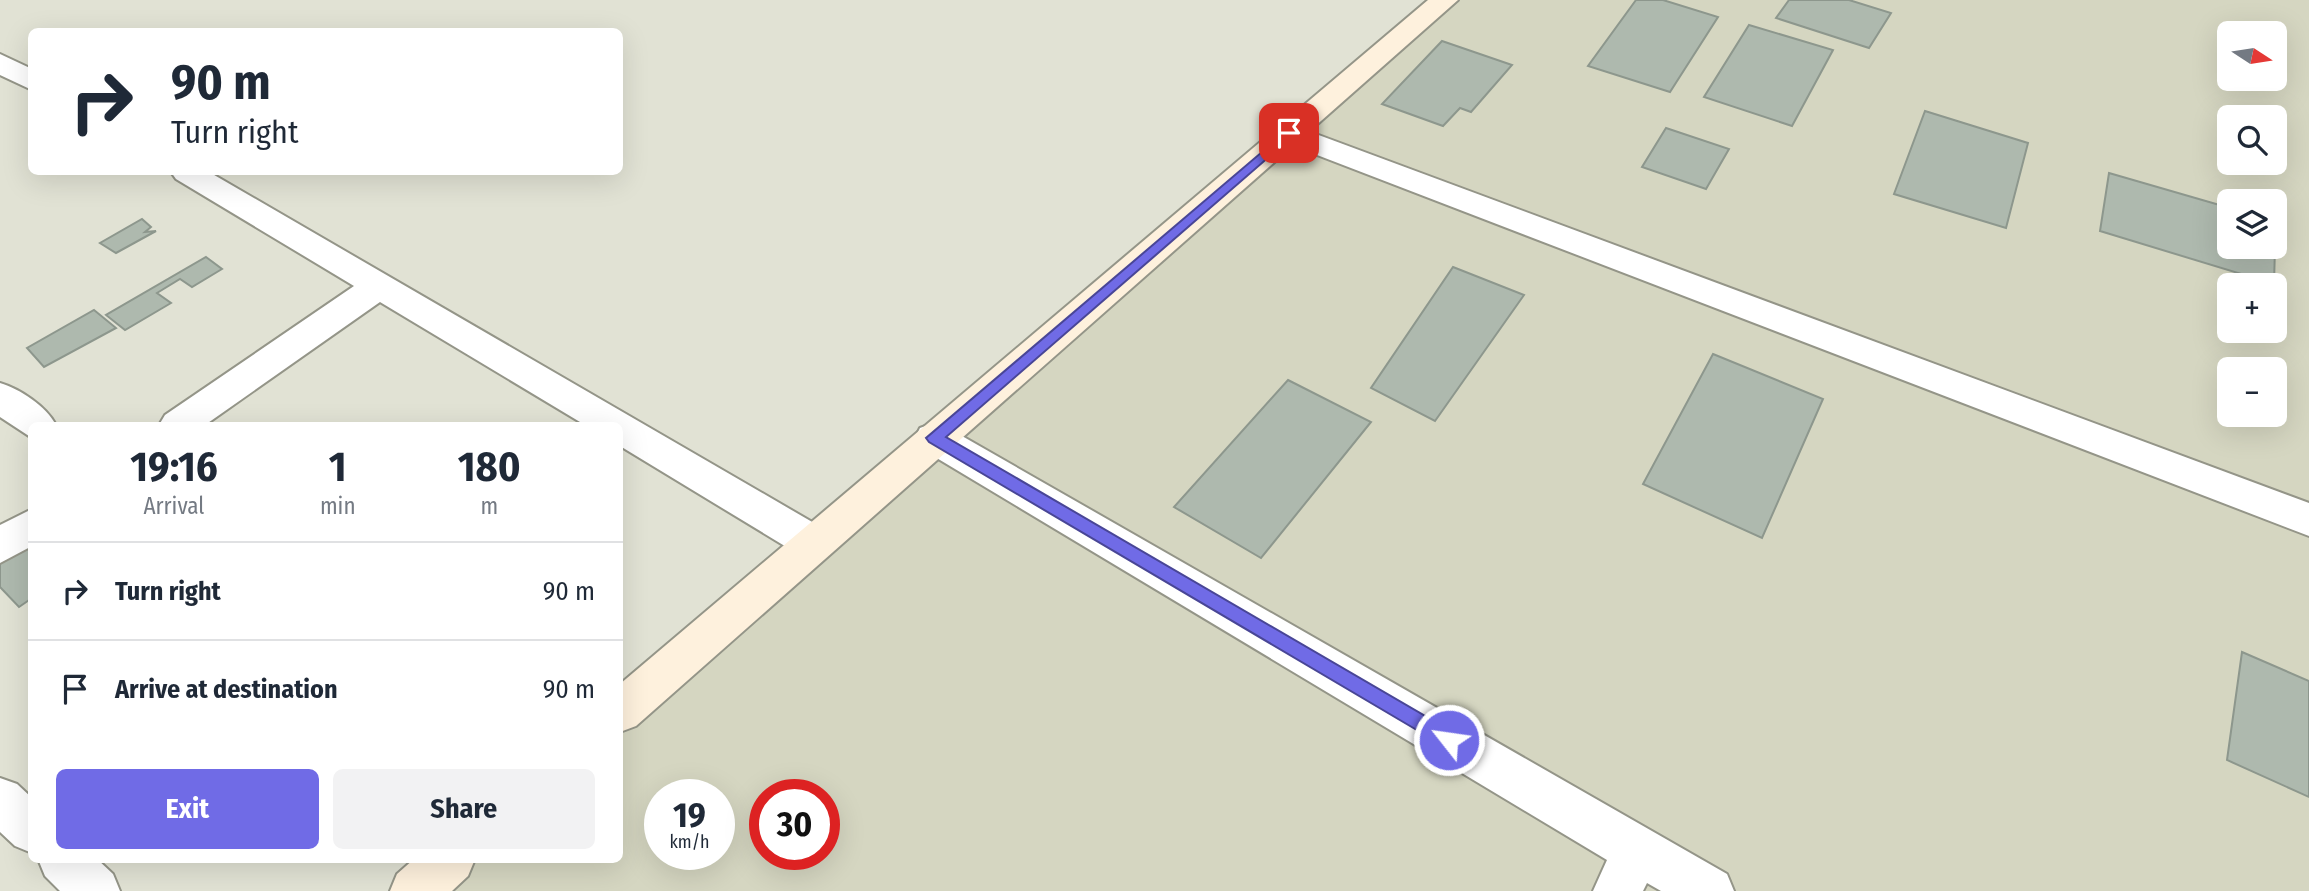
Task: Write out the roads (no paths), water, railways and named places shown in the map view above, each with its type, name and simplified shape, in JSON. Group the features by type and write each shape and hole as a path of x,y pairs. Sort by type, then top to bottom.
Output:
{"main road":[{"path":"623,709 812,542 1444,0"},
{"path":"415,891 446,863"}],"street":[{"path":"0,63 28,79"},
{"path":"1289,133 2309,520"},
{"path":"192,175 610,422"},
{"path":"182,422 379,286"},
{"path":"0,397 33,422"},
{"path":"623,430 812,542"},
{"path":"934,438 1627,871 1709,891"},
{"path":"0,546 28,528"},
{"path":"0,800 28,826"},
{"path":"66,863 95,891"}]}
